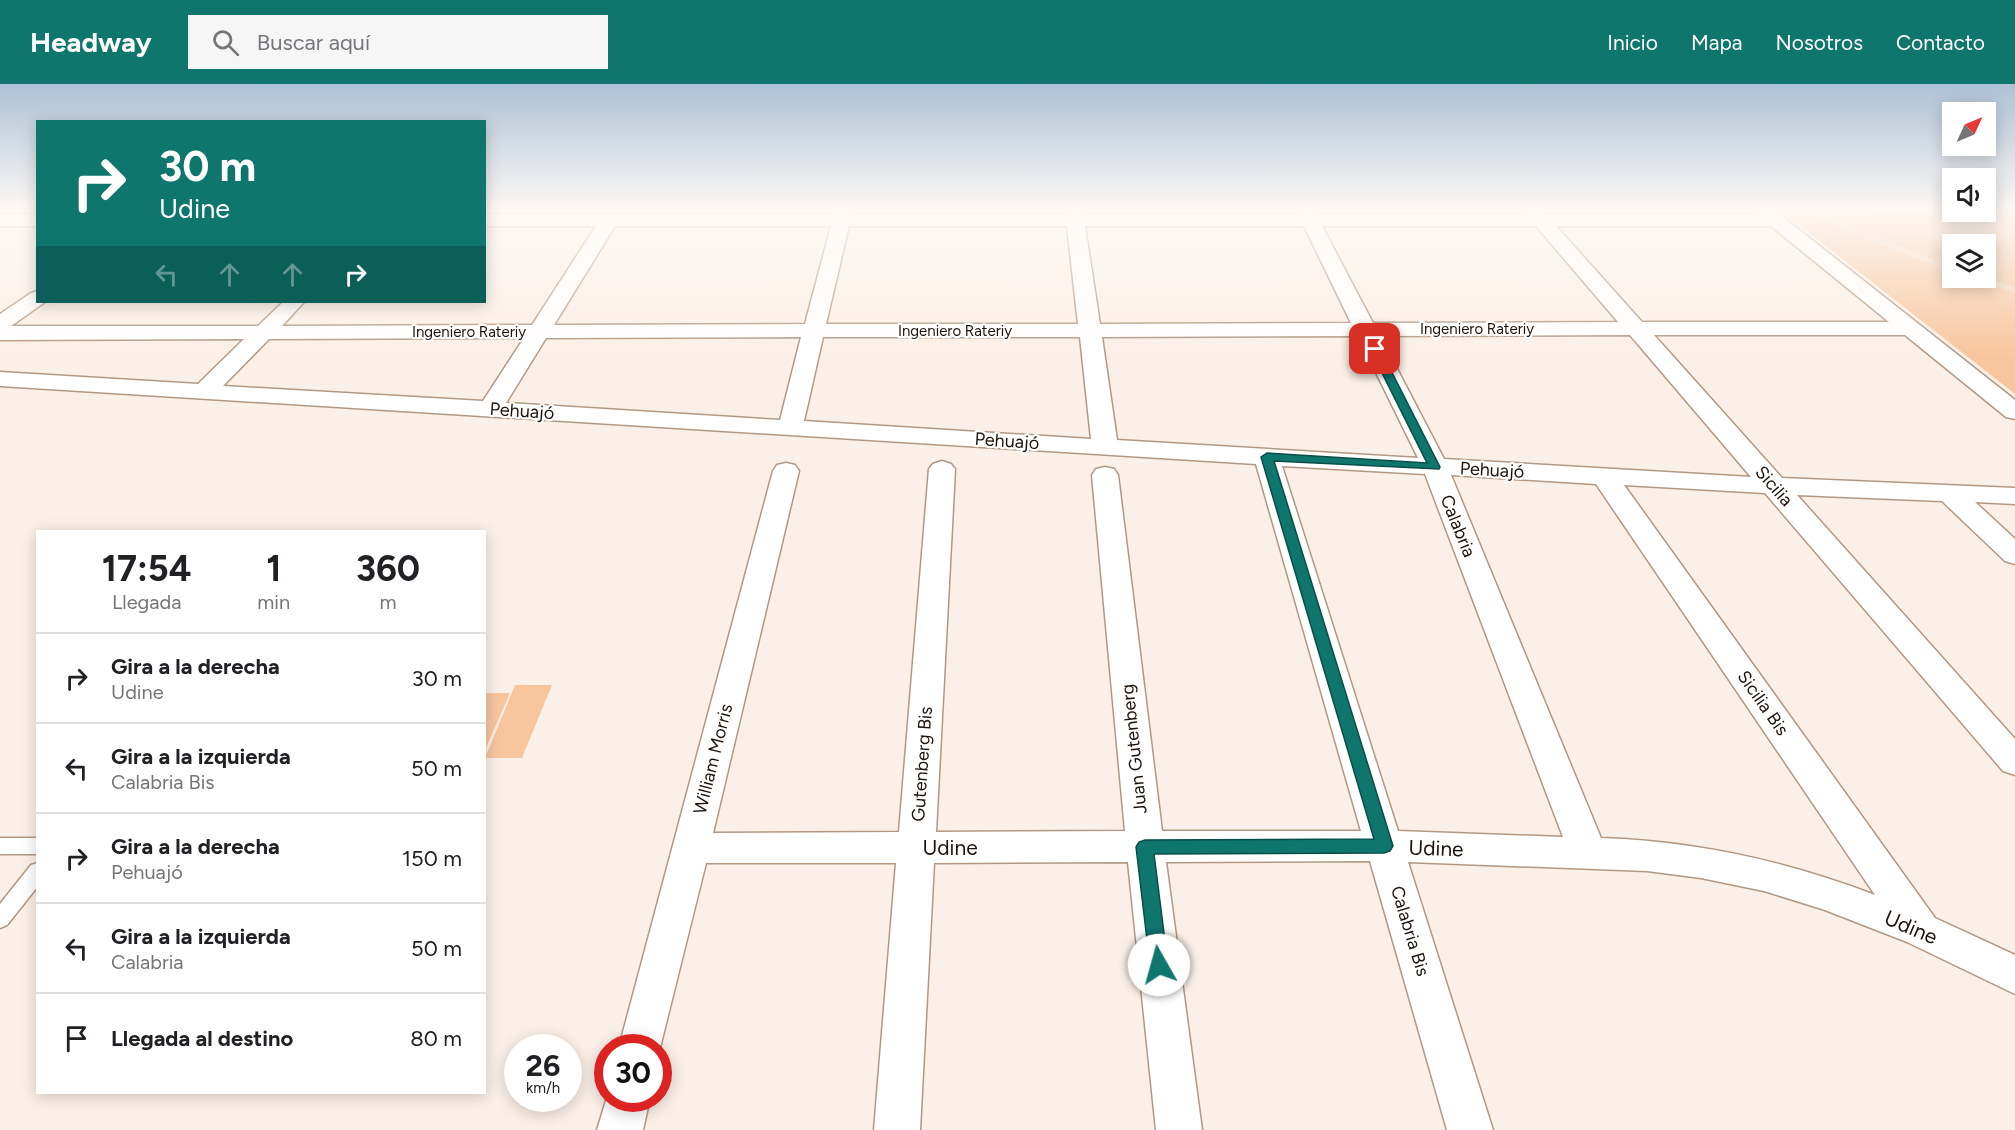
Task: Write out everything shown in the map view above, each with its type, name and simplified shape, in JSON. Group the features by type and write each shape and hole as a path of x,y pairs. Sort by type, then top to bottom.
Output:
{"street":[{"path":"490,409 585,259"},
{"path":"790,427 832,259"},
{"name":"Juan Gutenberg","path":"1080,259 1105,461 1145,847 1179,1130"},
{"name":"Calabria","path":"1330,259 1434,467 1588,852"},
{"name":"Sicilia","path":"1575,259 2015,762"},
{"path":"1824,259 2015,412"},
{"path":"0,324 36,298"},
{"path":"204,391 293,303"},
{"name":"Ingeniero Rateriy","path":"0,333 1910,328"},
{"name":"Pehuajó","path":"0,379 790,427 1105,461 1267,457 1774,486 2015,496"},
{"name":"Calabria Bis","path":"1267,457 1470,1130"},
{"name":"Gutenberg Bis","path":"897,1130 942,469"},
{"name":"William Morris","path":"644,1034 786,471"},
{"name":"Sicilia Bis","path":"1604,476 1921,930"},
{"path":"1950,494 2015,555"},
{"name":"Udine","path":"691,848 1384,846 1588,852 1701,862 1764,874 1831,896 1921,930 2015,975"},
{"path":"620,1130 624,1112"}],"lane":[{"path":"0,846 36,846"},
{"path":"0,919 36,874"}],"shaded area":[{"path":"1842,259 1942,259 1942,288 1996,288 1996,259 2015,259 2015,394"},
{"path":"515,685 552,685 522,758 486,758"},
{"path":"486,693 510,693 486,748"}],"waterway":[{"path":"1925,259 1942,266"},
{"path":"1996,284 2015,290"}],"route":[{"path":"1159,965 1145,847 1384,846 1267,457 1434,467 1375,349"}]}
